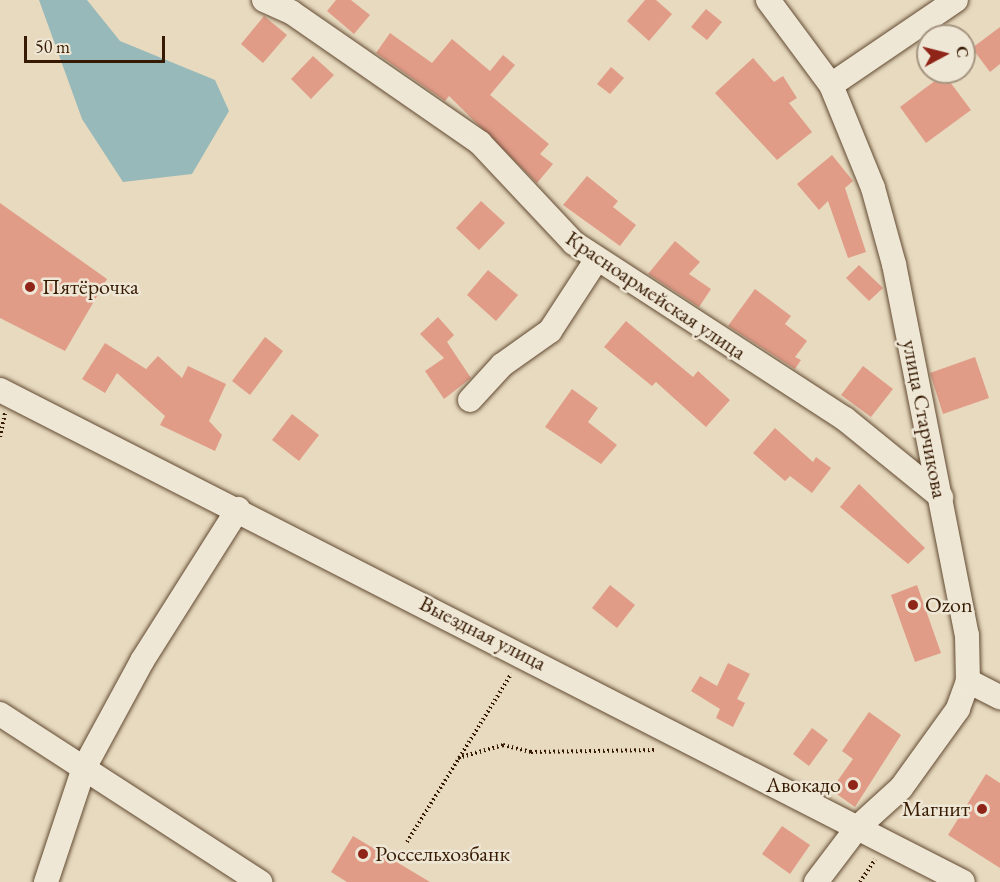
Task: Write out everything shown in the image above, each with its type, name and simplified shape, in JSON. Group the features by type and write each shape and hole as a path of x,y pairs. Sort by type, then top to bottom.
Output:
{"street":[{"name":"Красноармейская улица","path":"264,0 291,12 480,143 574,243 845,419 941,497"},
{"name":"улица Старчикова","path":"768,0 831,85 873,188 891,253 967,635 968,681 936,744 857,828 816,882"},
{"path":"831,85 956,0"},
{"path":"470,400 502,365 550,331 597,259"},
{"name":"Выездная улица","path":"0,390 524,653 963,882"},
{"path":"46,882 84,768 142,661 238,509"},
{"path":"968,681 1000,697"},
{"path":"0,714 260,882"}],"path":[{"path":"407,842 524,653"},
{"path":"458,758 503,745 531,752 657,750 696,742"},
{"path":"860,882 887,843"}],"water":[{"path":"39,0 87,0 120,41 215,80 229,111 192,174 123,182 82,119"}],"building":[{"path":"336,0 351,0 370,15 354,34 327,11"},
{"path":"645,0 656,0 672,14 649,41 627,21"},
{"path":"706,9 722,22 707,40 691,27"},
{"path":"264,16 287,35 263,63 241,44"},
{"path":"1000,27 1000,64 990,72 976,53 976,45"},
{"path":"390,33 432,63 452,39 490,71 503,55 515,65 490,95 549,144 540,154 553,164 537,183 449,96 445,101 376,53"},
{"path":"313,56 334,75 311,99 291,79"},
{"path":"753,58 774,82 783,76 797,98 789,103 812,132 777,160 715,93"},
{"path":"611,67 624,78 610,94 597,84"},
{"path":"931,84 952,84 971,110 926,143 900,107"},
{"path":"832,155 853,181 845,188 866,252 848,258 828,201 819,210 797,184"},
{"path":"587,176 618,201 613,207 636,225 620,246 563,205"},
{"path":"481,201 505,223 479,250 456,228"},
{"name":"Пятёрочка","path":"0,203 107,279 65,351 0,318"},
{"path":"675,241 700,262 689,274 711,289 699,307 648,274"},
{"path":"859,265 883,288 869,301 846,278"},
{"path":"488,270 518,295 496,321 467,295"},
{"path":"755,289 791,316 785,324 807,341 795,357 801,360 795,369 728,326"},
{"path":"438,317 454,335 447,342 471,378 444,399 425,371 444,358 420,334"},
{"path":"626,321 693,377 698,371 730,400 706,427 656,382 652,386 604,347"},
{"path":"265,337 283,351 250,395 232,381"},
{"path":"105,343 146,369 158,356 182,378 188,366 226,384 209,421 222,435 215,451 160,425 165,416 117,373 105,393 82,379"},
{"path":"975,357 989,398 943,414 930,373"},
{"path":"863,366 893,389 871,417 841,395"},
{"path":"572,389 598,408 588,422 617,445 601,464 545,427"},
{"path":"292,414 319,435 299,461 272,440"},
{"path":"775,428 813,462 816,457 831,468 812,493 790,476 785,481 753,453"},
{"path":"859,484 925,548 908,564 840,507"},
{"path":"610,585 635,605 617,628 592,608"},
{"path":"917,585 941,653 915,662 891,595"},
{"path":"728,663 750,674 737,699 745,703 733,727 716,718 720,709 691,691 700,676 717,686"},
{"path":"869,712 901,735 855,807 831,790 853,759 842,751"},
{"path":"812,728 828,740 809,766 793,754"},
{"name":"Магнит","path":"986,774 1000,783 1000,868 948,835"},
{"path":"782,826 810,845 790,874 762,854"},
{"name":"Россельхозбанк","path":"353,836 430,882 347,882 331,872"}],"place":[{"name":"Пятёрочка","path":"30,287"},
{"name":"Ozon","path":"913,605"},
{"name":"Авокадо","path":"853,785"},
{"name":"Магнит","path":"982,809"},
{"name":"Россельхозбанк","path":"363,854"}]}
